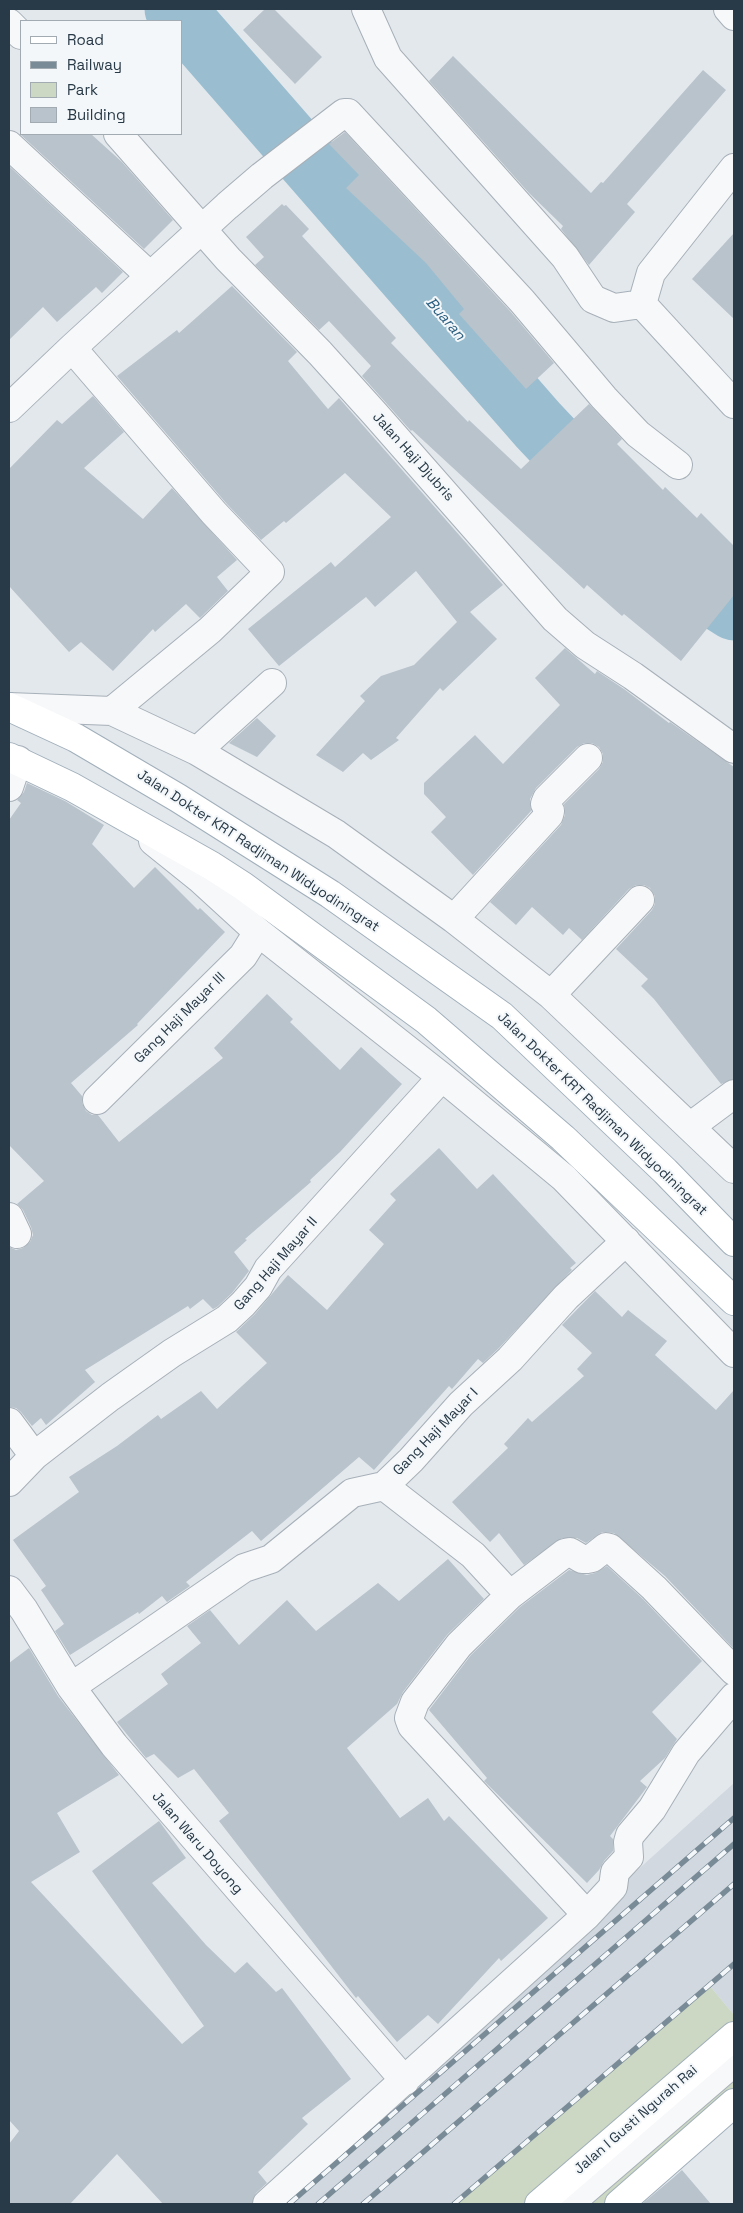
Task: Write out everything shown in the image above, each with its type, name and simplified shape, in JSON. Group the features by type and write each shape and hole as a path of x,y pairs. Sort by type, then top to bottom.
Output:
{"main road":[{"name":"Jalan Dokter KRT Radjiman Widyodiningrat","path":"9,707 76,738 178,798 330,894 502,1016 665,1171 734,1242"},
{"path":"13,759 113,810 230,878 426,1020 563,1138 734,1301"},
{"name":"Jalan I Gusti Ngurah Rai","path":"539,2204 734,2036"},
{"path":"619,2204 734,2103"}],"street":[{"path":"366,9 388,58 565,257 593,299 614,308 642,304"},
{"path":"728,9 734,16"},
{"path":"9,23 20,34"},
{"path":"9,408 227,206 344,113 348,113 522,302 604,398 638,434 678,465"},
{"name":"Jalan Haji Djubris","path":"119,135 203,229 228,260 320,353 555,619 585,645 641,681 734,749"},
{"path":"9,145 150,276"},
{"path":"642,304 651,273 734,168"},
{"path":"642,304 734,404"},
{"path":"72,348 214,513 270,572 210,630 112,711"},
{"path":"197,751 272,683"},
{"name":"Jalan Dokter KRT Radjiman Widyodiningrat","path":"9,707 112,711 197,751 336,834 454,919 551,995 691,1126 734,1169"},
{"path":"454,919 550,815 545,804 547,799 588,758"},
{"path":"9,787 13,759"},
{"path":"113,810 199,878 258,932 442,1077 564,1178 734,1353"},
{"path":"551,995 640,900"},
{"name":"Gang Haji Mayar III","path":"97,1100 243,956 258,932"},
{"name":"Gang Haji Mayar II","path":"34,1456 110,1397 172,1353 227,1319 258,1287 268,1269 442,1077"},
{"path":"691,1126 734,1094"},
{"name":"Gang Haji Mayar I","path":"71,1686 244,1568 270,1559 352,1493 384,1486 462,1404 510,1358 566,1297 626,1241"},
{"path":"9,1422 34,1456 9,1482"},
{"path":"384,1486 473,1555 510,1595"},
{"path":"587,1915 412,1726 409,1718 415,1702 453,1652 510,1595 565,1553 570,1552 582,1559 587,1559 606,1547 610,1548 654,1588 734,1671"},
{"name":"Jalan Waru Doyong","path":"9,1590 24,1610 71,1686 114,1745 150,1789 405,2081"},
{"path":"267,2204 587,1915 614,1885 615,1872 629,1857 628,1842 630,1835 652,1809 686,1752 734,1697"},
{"path":"569,2204 734,2062"}],"shaded area":[{"path":"734,1783 734,2015 709,1985 454,2204 267,2204"}],"green space":[{"path":"709,1985 734,2015 734,2036 539,2204 453,2204"},
{"path":"734,2066 734,2103 619,2204 571,2204"}],"building":[{"path":"265,9 274,9 322,57 295,84 243,30"},
{"path":"453,56 591,193 601,182 603,183 703,70 726,90 627,204 635,212 589,265 561,229 563,226 529,193 429,81"},
{"path":"345,132 510,311 554,363 526,389 459,314 464,309 426,263 346,188 359,175 329,144"},
{"path":"21,135 92,135 122,162 173,220 144,249"},
{"path":"9,166 123,272 102,293 96,287 57,322 43,307 9,340"},
{"path":"282,204 286,205 309,229 302,236 396,338 391,343 468,422 469,420 521,469 589,404 622,439 617,444 663,490 665,487 697,518 701,513 734,546 734,595 681,661 624,614 622,616 587,585 584,589 411,431 362,376 371,366 329,321 319,330 255,265 264,257 246,237"},
{"path":"734,233 734,319 692,279"},
{"path":"232,286 297,352 288,361 328,409 339,398 503,585 470,612 497,639 443,691 440,688 396,738 399,740 371,760 363,753 343,772 316,755 365,701 360,696 381,676 414,665 457,622 416,571 375,607 366,597 279,666 248,629 331,562 335,567 391,517 345,473 286,523 284,521 261,540 226,503 117,376 177,330 179,333"},
{"path":"93,396 124,432 84,468 143,519 172,488 237,560 217,577 228,591 200,618 186,604 155,632 153,629 113,671 81,642 69,652 9,586 9,469 57,420 62,424"},
{"path":"565,648 595,674 597,671 624,689 669,723 734,767 734,1079 721,1084 654,999 641,986 648,979 616,949 652,910 655,904 655,896 650,888 644,885 636,885 629,889 582,940 569,928 563,935 532,907 516,925 490,902 561,825 565,815 564,804 599,769 603,762 603,754 599,747 592,743 584,743 577,747 536,788 530,799 531,811 473,875 431,832 446,817 424,794 424,783 475,735 503,764 560,705 535,678"},
{"path":"257,718 276,736 257,757 229,743"},
{"path":"27,783 65,801 104,825 92,844 134,888 155,867 198,910 200,908 225,932 138,1025 71,1083 82,1096 82,1103 86,1111 92,1115 98,1115 119,1142 223,1058 214,1048 267,994 293,1019 290,1022 340,1070 361,1047 402,1084 340,1152 310,1180 311,1182 245,1239 247,1240 234,1252 249,1271 232,1293 217,1307 213,1309 203,1299 190,1309 188,1306 85,1370 95,1382 46,1425 41,1418 32,1426 21,1412 16,1408 9,1407 9,1247 16,1250 23,1248 30,1242 33,1235 31,1227 23,1210 17,1204 44,1181 9,1145 9,820 21,803 17,800 24,792"},
{"path":"439,1148 477,1189 493,1174 576,1263 570,1268 572,1270 499,1348 483,1363 478,1359 452,1389 449,1386 374,1470 359,1457 261,1541 252,1531 186,1582 190,1586 167,1602 162,1596 139,1614 138,1612 70,1655 55,1631 64,1624 41,1590 46,1586 13,1540 79,1492 69,1477 117,1446 158,1415 161,1419 201,1391 217,1409 267,1363 236,1332 255,1314 288,1275 327,1310 384,1244 369,1230 396,1200 390,1194"},
{"path":"595,1291 622,1317 628,1310 667,1341 655,1355 716,1410 734,1390 734,1649 665,1576 614,1533 602,1532 586,1543 577,1538 562,1538 524,1565 499,1533 490,1542 452,1502 508,1448 504,1444 528,1418 532,1422 584,1376 577,1369 592,1353 562,1325"},
{"path":"448,1559 484,1599 447,1635 403,1692 397,1704 347,1748 400,1818 428,1798 444,1821 449,1816 548,1918 501,1961 499,1958 438,2024 428,2015 397,2042 358,1996 356,1998 219,1821 229,1813 194,1769 178,1778 154,1754 146,1758 117,1722 168,1684 161,1674 201,1643 187,1626 210,1610 239,1645 287,1600 316,1631 378,1583 399,1601"},
{"path":"607,1566 643,1599 702,1661 652,1712 677,1739 665,1758 640,1781 647,1787 610,1836 613,1839 613,1851 587,1883 484,1781 487,1778 429,1710 471,1655 520,1607 569,1570 587,1575"},
{"path":"29,1648 58,1696 119,1775 57,1813 80,1852 31,1882 182,2044 204,2026 92,1871 159,1821 186,1858 152,1883 206,1945 235,1973 247,1962 276,1992 282,1988 351,2079 302,2118 308,2124 258,2172 267,2183 256,2193 252,2204 163,2204 117,2154 70,2204 9,2204 9,2144 19,2131 9,2120 9,1663"},
{"path":"682,2170 711,2204 642,2204 673,2178"}],"waterway":[{"name":"Buaran","path":"175,9 538,425 604,495 704,591 734,610"}],"railway":[{"path":"289,2204 734,1818"},
{"path":"318,2204 734,1844"},
{"path":"363,2204 734,1884"},
{"path":"454,2204 734,1964"}]}
